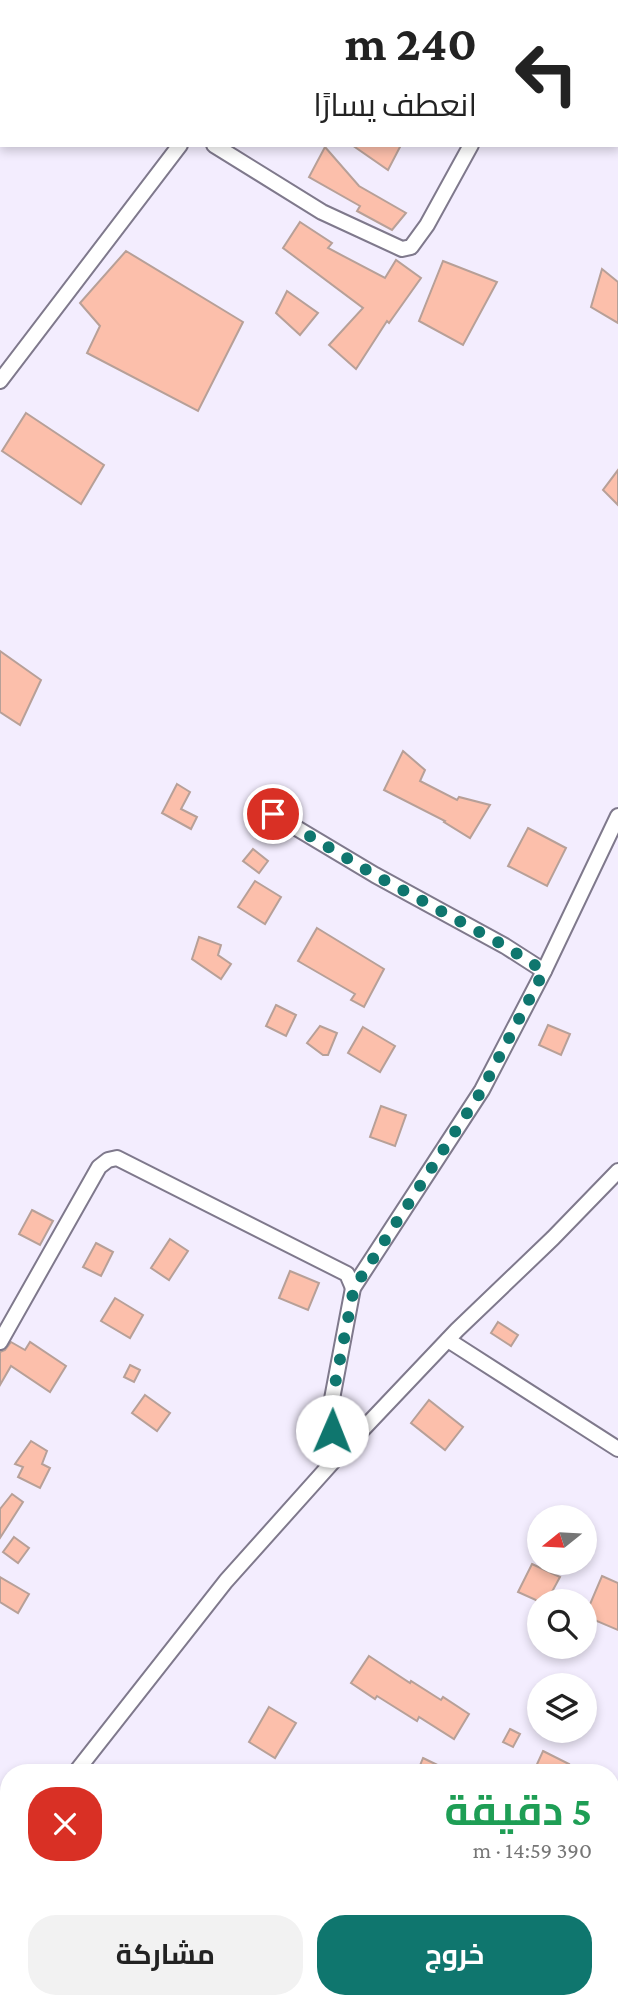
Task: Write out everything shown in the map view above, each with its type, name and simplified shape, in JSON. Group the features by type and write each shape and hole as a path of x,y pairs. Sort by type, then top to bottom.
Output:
{"street":[{"path":"0,381 178,147"},
{"path":"217,147 322,212 402,249 411,247 427,225 470,147"},
{"path":"273,814 544,971"},
{"path":"346,1447 332,1431 328,1420 354,1288 482,1090 544,971 618,816"},
{"path":"0,1342 99,1167 108,1160 117,1158 347,1274 354,1288"},
{"path":"82,1764 226,1581 346,1447 447,1340 554,1238 618,1171"},
{"path":"447,1340 618,1449"}],"building":[{"path":"325,147 359,186 406,213 392,230 357,211 360,206 309,177"},
{"path":"355,147 400,147 388,170"},
{"path":"300,222 332,243 328,248 385,278 396,260 421,278 389,323 387,321 356,369 329,345 363,308 283,248"},
{"path":"126,251 243,322 198,411 87,353 100,326 80,303"},
{"path":"443,261 497,282 463,345 419,321"},
{"path":"602,269 618,282 618,323 591,307"},
{"path":"287,291 318,313 300,335 276,313"},
{"path":"26,413 104,465 81,504 2,451"},
{"path":"618,470 618,505 603,490"},
{"path":"0,651 41,680 20,725 0,712"},
{"path":"403,751 425,770 420,781 457,800 459,797 490,805 470,838 445,821 384,790"},
{"path":"177,784 190,792 181,809 197,817 191,829 162,813"},
{"path":"528,828 566,848 547,886 508,866"},
{"path":"253,849 268,861 259,873 243,861"},
{"path":"255,881 281,897 265,924 238,907"},
{"path":"317,928 384,969 364,1007 351,1000 355,994 298,961"},
{"path":"199,937 221,945 218,955 231,964 221,979 192,959"},
{"path":"276,1005 296,1015 286,1036 266,1026"},
{"path":"548,1025 570,1034 561,1055 539,1045"},
{"path":"320,1026 337,1033 328,1055 323,1055 307,1043"},
{"path":"363,1027 395,1046 380,1072 348,1053"},
{"path":"381,1106 406,1115 395,1146 370,1137"},
{"path":"32,1210 53,1221 40,1245 19,1234"},
{"path":"170,1239 188,1251 169,1280 151,1268"},
{"path":"96,1243 113,1252 101,1276 83,1267"},
{"path":"290,1271 319,1283 308,1310 279,1298"},
{"path":"115,1298 143,1315 130,1338 101,1321"},
{"path":"498,1322 518,1335 511,1346 491,1333"},
{"path":"11,1342 25,1350 30,1342 66,1366 50,1392 11,1366 0,1385 0,1352"},
{"path":"130,1365 140,1370 134,1382 124,1377"},
{"path":"145,1395 170,1413 157,1431 132,1413"},
{"path":"429,1400 463,1427 445,1450 411,1423"},
{"path":"31,1441 47,1451 42,1464 50,1468 40,1488 18,1477 23,1467 15,1464"},
{"path":"12,1494 23,1502 0,1538 0,1509"},
{"path":"14,1537 29,1548 18,1563 3,1552"},
{"path":"527,1574 560,1577 554,1589 527,1589 527,1596 518,1592"},
{"path":"602,1576 618,1583 618,1630 597,1621 596,1589"},
{"path":"0,1577 29,1594 18,1613 0,1602"},
{"path":"369,1656 410,1683 411,1681 441,1700 443,1697 469,1714 454,1739 419,1717 417,1721 351,1683"},
{"path":"269,1707 296,1723 275,1758 249,1742"},
{"path":"510,1729 520,1734 513,1747 503,1742"},
{"path":"543,1751 569,1764 537,1764"},
{"path":"423,1758 435,1764 421,1764"}],"route":[{"path":"273,814 544,971 482,1090 354,1288 328,1420 332,1431"}]}
